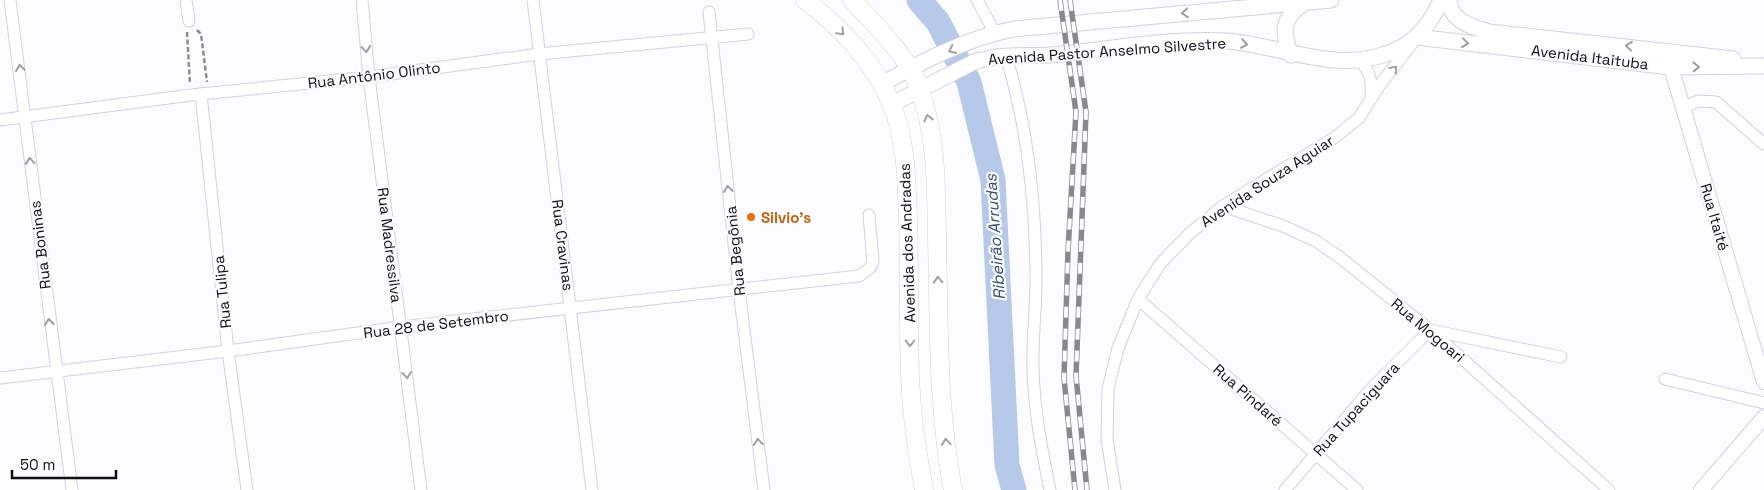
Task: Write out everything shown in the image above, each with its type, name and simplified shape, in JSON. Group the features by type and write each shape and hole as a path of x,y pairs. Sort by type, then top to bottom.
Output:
{"main road":[{"name":"Avenida dos Andradas","path":"805,0 845,35 882,84 892,104 907,180 910,375 914,425 924,490"},
{"name":"Avenida dos Andradas","path":"852,0 883,35 916,66 926,86 935,162 943,411 947,460 953,490"},
{"name":"Avenida Pastor Anselmo Silvestre","path":"882,84 916,66 988,34 1095,21 1303,4 1331,0"},
{"path":"1417,37 1434,16 1441,0"},
{"name":"Avenida Itaituba","path":"1449,0 1455,16 1466,24 1489,32 1669,50 1764,64"},
{"path":"1291,55 1284,37 1284,27 1293,11 1303,4"},
{"name":"Avenida Pastor Anselmo Silvestre","path":"892,104 986,58 1050,55 1207,41 1244,44 1291,55 1335,60 1360,60 1384,55 1417,37"},
{"name":"Avenida Itaituba","path":"1417,37 1670,67 1764,64"}],"street":[{"name":"Rua Boninas","path":"10,0 26,116 55,371 72,490"},
{"path":"186,0 189,21"},
{"name":"Rua Madressilva","path":"362,0 369,77 421,490"},
{"name":"Rua Cravinas","path":"533,0 592,490"},
{"path":"977,0 988,34"},
{"name":"Rua Begônia","path":"709,12 739,290 764,490"},
{"name":"Rua Antônio Olinto","path":"0,120 200,94 369,77 539,54 712,39 748,34"},
{"name":"Avenida Souza Aguiar","path":"1115,490 1107,439 1108,389 1118,348 1138,300 1160,264 1190,233 1223,206 1334,138 1359,118 1417,37"},
{"name":"Rua Itaité","path":"1669,50 1670,67 1764,382"},
{"path":"1006,56 1012,75 1034,193 1036,282 1033,370 1042,450 1050,490"},
{"path":"1360,60 1368,69 1372,80 1371,100"},
{"name":"Rua Tulipa","path":"200,94 228,351 247,490"},
{"path":"1682,108 1698,102 1716,102 1764,144"},
{"name":"Rua Mogoari","path":"1223,206 1283,226 1316,241 1342,259 1430,330 1609,490"},
{"name":"Rua 28 de Setembro","path":"0,378 228,351 401,327 859,276 870,268 873,255 869,215"},
{"name":"Rua Pindaré","path":"1138,300 1357,490"},
{"path":"1430,330 1561,356"},
{"name":"Rua Tupaciguara","path":"1286,490 1370,390 1430,330"},
{"path":"1664,379 1764,403"},
{"path":"1701,490 1764,417"}],"path":[{"path":"189,21 186,36 200,94"},
{"path":"189,21 202,34 200,94"}],"waterway":[{"name":"Ribeirão Arrudas","path":"919,0 938,22 969,82 993,180 1007,465 1014,490"}],"railway":[{"path":"1060,0 1076,112 1068,251 1064,378 1075,490"},
{"path":"1070,0 1086,112 1076,376 1087,490"}],"place":[{"name":"Silvio's","path":"751,217"}]}
